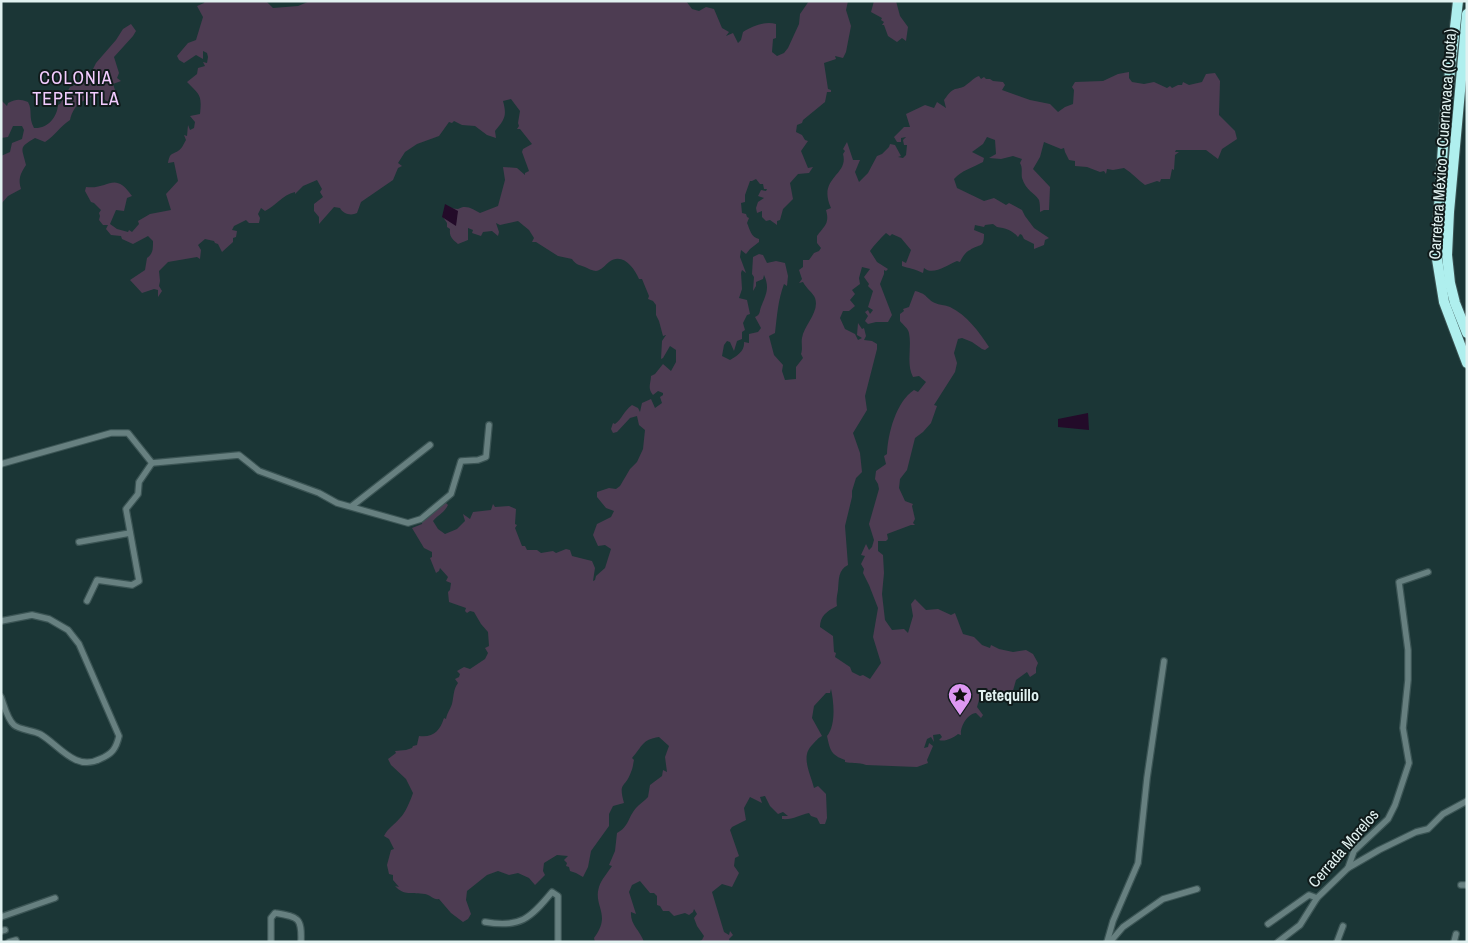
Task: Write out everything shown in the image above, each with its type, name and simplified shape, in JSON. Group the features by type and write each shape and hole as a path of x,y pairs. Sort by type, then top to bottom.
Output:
{"highway":[{"name":"Carretera México - Cuernavaca (Cuota)","path":"1458,1 1445,115 1436,253 1444,302 1467,363"},
{"name":"Carretera México - Cuernavaca (Cuota)","path":"1467,14 1447,255 1450,283 1467,334"}],"street":[{"path":"152,463 239,455 259,471 320,493 338,503 408,523 421,519 451,494 461,461 478,460 486,457 489,425"},
{"path":"1,464 112,433 128,433 152,463"},
{"path":"352,506 430,445"},
{"path":"87,601 97,580 132,585 139,581 126,509 138,494 140,482 152,463"},
{"path":"79,542 130,533"},
{"name":"Cerrada Morelos","path":"1278,942 1300,925 1317,898 1348,868 1354,852 1388,819 1395,806 1410,763 1403,728 1408,680 1408,650 1399,582 1428,572"},
{"path":"1,621 32,615 49,619 68,630 79,644 119,736 116,748 95,762 78,761 55,747 40,734 14,725 7,714 1,697"},
{"path":"1109,942 1113,921 1138,863 1164,661"},
{"path":"1348,868 1416,832 1428,829 1443,814 1467,801"},
{"path":"1109,942 1123,927 1162,899 1197,889"},
{"path":"485,922 503,925 522,922 552,892 558,896 558,942"},
{"path":"1268,924 1309,895 1317,898"},
{"path":"1,917 55,898"},
{"path":"271,942 271,918 275,913 294,916 299,921 302,926 301,942"},
{"path":"1337,942 1343,926"},
{"path":"1454,942 1456,934"},
{"path":"9,942 16,940"}],"shaded area":[{"path":"205,1 266,1 273,8 298,6 310,1 686,1 692,9 699,11 706,7 714,9 722,28 729,32 726,36 733,33 738,43 743,32 750,28 763,24 776,24 776,38 773,39 772,52 777,56 784,53 788,48 799,24 800,14 809,1 848,1 846,10 851,26 846,52 843,58 835,56 836,59 824,63 828,89 831,92 827,92 825,102 803,120 802,123 797,125 796,132 808,141 801,151 808,168 813,167 809,173 798,174 790,183 793,199 783,209 777,225 770,220 766,221 762,217 762,211 757,213 758,202 764,198 758,196 761,190 766,191 767,189 764,189 763,184 760,184 756,179 750,181 745,195 745,202 741,203 742,213 746,214 749,218 747,223 750,231 754,237 759,239 759,242 746,254 741,250 740,257 746,273 742,270 742,289 739,298 747,300 750,314 747,315 743,323 745,330 742,332 742,339 737,341 734,351 730,342 727,341 724,345 722,356 730,360 735,357 742,351 744,342 749,343 749,334 758,332 761,328 755,317 760,313 766,295 767,284 764,275 763,279 756,282 753,291 753,257 759,254 763,255 767,263 776,261 785,263 788,276 787,286 784,284 780,296 775,333 769,336 774,355 783,365 782,371 785,380 796,379 796,367 803,358 801,354 803,333 814,313 816,303 814,296 803,282 799,283 802,279 799,270 803,267 803,260 809,260 821,248 817,243 817,236 827,222 826,210 831,208 828,190 830,183 842,167 845,151 843,149 847,142 853,160 860,160 855,172 859,182 868,173 877,156 882,154 890,144 895,145 901,156 898,157 903,158 906,155 907,145 904,145 903,140 906,137 901,138 901,142 897,142 894,137 904,127 910,127 906,114 925,105 934,108 937,102 946,108 944,100 950,92 964,87 979,76 981,79 984,77 993,81 1003,82 1005,85 1002,90 1030,100 1050,104 1058,112 1073,104 1074,90 1072,87 1075,82 1103,81 1118,74 1129,72 1129,78 1132,82 1144,84 1154,82 1167,88 1182,85 1183,82 1189,85 1202,82 1206,74 1215,73 1220,81 1219,115 1235,131 1237,139 1222,149 1218,159 1206,150 1176,150 1175,152 1179,152 1175,155 1174,170 1172,169 1170,179 1161,179 1160,182 1157,181 1145,185 1124,168 1107,169 1106,174 1104,171 1100,172 1087,167 1075,166 1075,161 1069,160 1064,148 1061,149 1044,142 1040,157 1033,169 1050,187 1049,210 1040,212 1039,200 1024,182 1020,163 1022,159 1013,156 1001,159 989,158 996,154 995,140 987,137 983,144 972,152 984,158 983,162 964,171 954,179 957,188 984,201 994,198 1006,205 1009,203 1022,210 1034,228 1049,238 1045,240 1044,245 1034,249 1034,244 1024,239 1020,234 1018,237 1011,231 993,224 985,225 984,227 975,225 974,230 984,234 981,245 967,252 960,262 957,261 932,271 924,268 923,273 902,266 902,261 906,263 911,250 901,238 892,234 890,236 886,233 870,251 877,262 888,269 884,270 880,284 892,315 888,322 868,324 865,321 868,316 865,312 868,310 870,314 873,310 868,307 873,291 868,286 869,284 864,277 870,269 862,267 859,278 860,284 852,290 855,294 850,300 855,306 849,311 843,311 840,318 845,329 855,334 858,340 862,338 857,335 858,323 862,329 864,328 866,336 864,340 877,344 877,349 865,396 867,410 853,433 860,453 862,472 856,478 845,526 848,565 842,569 840,575 837,606 825,614 821,620 820,627 833,636 835,657 850,667 852,672 870,679 881,663 873,637 878,608 863,573 864,569 861,564 865,556 861,555 866,544 869,550 874,540 869,524 879,489 875,479 876,471 886,464 884,456 887,454 894,419 902,402 908,395 914,390 918,392 926,382 919,376 913,377 909,361 909,333 900,321 900,314 904,311 903,309 909,307 915,291 935,303 956,310 977,330 989,347 985,350 972,342 962,338 958,339 954,353 957,363 955,372 934,405 937,406 931,423 915,438 907,470 900,479 899,488 905,501 913,504 915,519 913,523 915,525 887,534 888,539 886,541 878,541 878,551 883,555 882,594 885,620 892,630 904,629 908,633 913,616 911,604 915,599 926,610 938,609 951,615 955,613 963,634 974,637 982,645 990,648 991,645 1013,652 1026,650 1033,654 1038,663 1036,673 1030,677 1027,672 1016,680 1012,694 1003,697 1002,692 999,693 996,690 995,694 979,700 977,707 983,715 981,718 976,713 967,718 961,735 958,734 949,739 939,740 942,737 940,734 933,735 934,742 931,737 927,739 924,748 928,747 929,743 933,746 927,760 928,763 917,767 848,763 834,754 830,748 827,736 833,720 831,689 830,693 826,693 814,706 812,718 822,736 809,749 807,754 808,770 814,788 818,786 826,794 827,818 825,824 820,824 817,818 809,813 782,819 782,816 788,816 783,812 778,814 770,806 765,796 760,797 762,803 750,797 744,808 746,820 730,830 739,856 735,858 734,866 739,873 732,887 722,884 712,892 724,932 729,935 730,931 733,935 729,939 730,942 698,942 704,936 694,918 697,914 694,909 689,915 685,913 674,916 669,911 663,911 657,905 657,896 654,893 650,893 640,881 632,885 629,892 636,914 631,912 631,917 644,942 595,942 594,938 602,923 598,900 599,887 612,866 609,865 615,851 617,833 624,828 633,811 648,797 650,785 662,776 663,770 667,772 665,757 669,746 659,737 645,742 632,758 634,760 632,769 622,788 624,803 613,806 609,814 609,826 591,851 588,867 583,877 570,871 569,867 566,866 567,863 564,860 568,856 557,855 544,863 543,871 545,875 535,885 529,878 518,873 509,875 498,871 487,875 467,891 466,900 471,914 463,922 451,913 439,899 425,894 405,892 395,886 399,887 393,880 393,875 389,874 387,865 391,850 394,849 389,839 384,836 404,813 413,793 406,779 391,765 388,759 396,753 395,751 406,750 417,745 419,736 432,735 438,730 444,718 446,719 452,704 454,691 458,683 455,679 460,674 457,671 464,667 470,669 485,659 488,653 485,648 489,646 488,632 474,612 470,611 467,613 465,611 466,608 449,602 448,592 451,583 446,581 448,577 440,568 436,573 430,558 432,557 432,552 424,548 412,528 422,524 424,513 444,501 448,505 433,521 438,529 445,534 457,529 465,521 463,514 470,519 473,512 491,510 493,504 495,507 509,506 516,509 515,524 517,525 515,528 522,546 525,546 527,550 537,550 541,553 553,551 556,553 566,549 570,550 572,556 592,561 595,568 593,581 595,580 596,576 605,568 611,549 605,545 598,546 593,535 597,524 611,517 614,511 606,508 597,497 597,492 609,488 616,489 620,486 630,469 637,462 643,449 645,430 639,425 637,416 630,418 617,432 613,433 611,429 613,423 615,424 632,405 638,408 640,412 642,403 651,399 655,408 662,403 660,397 663,393 658,391 653,395 650,390 651,376 663,364 671,371 676,362 676,350 670,346 661,359 662,341 666,335 663,336 656,315 656,305 648,299 649,296 642,279 639,279 631,266 623,260 614,259 600,270 592,270 577,264 572,259 558,256 536,242 532,242 534,238 529,230 518,221 500,225 496,223 499,232 498,236 492,231 483,232 481,236 472,233 473,230 468,228 468,240 458,244 452,238 450,229 447,227 443,217 448,208 458,209 467,207 480,213 498,206 505,180 503,167 517,168 525,175 529,171 522,152 523,149 532,144 520,129 517,129 520,111 511,99 503,101 505,114 495,131 496,138 487,135 475,126 462,125 454,121 452,123 449,122 439,136 417,144 405,152 398,163 402,166 398,168 393,180 361,202 357,213 347,214 340,208 334,207 319,224 319,217 314,211 314,204 323,197 320,192 322,189 317,180 303,186 295,194 295,192 286,196 265,211 261,208 258,214 260,218 259,223 249,223 246,220 234,226 232,230 237,231 236,237 233,238 233,242 222,252 218,244 205,239 198,245 201,250 200,259 197,257 168,262 159,271 159,286 162,291 158,297 158,290 154,289 142,293 130,280 145,270 147,258 152,251 153,241 148,236 133,244 122,239 121,236 111,235 106,229 108,225 103,225 99,220 101,210 91,202 85,191 86,187 111,183 120,184 126,188 132,196 127,198 124,211 116,210 110,224 117,229 128,232 129,230 132,232 139,224 138,221 150,214 171,210 166,194 178,181 174,162 168,163 171,155 184,144 186,140 184,135 187,136 188,125 190,130 194,128 195,122 190,116 200,114 201,103 199,96 187,82 197,74 198,68 205,66 203,62 207,63 208,57 207,53 203,51 203,59 196,55 184,63 177,56 188,43 196,40 203,17 197,6"},
{"path":"874,1 896,1 900,16 908,27 906,41 902,38 897,42 888,36 884,25 882,25 884,22 881,20 882,18 871,12"},
{"path":"131,24 136,31 114,57 119,73 117,78 121,81 113,84 116,93 115,99 109,103 98,94 80,103 74,110 70,120 49,139 45,142 35,138 26,144 23,148 26,165 20,177 21,189 8,196 1,204 1,156 10,152 12,143 22,139 24,130 22,126 13,126 8,137 1,138 1,100 7,106 8,103 16,100 28,102 34,128 47,125 56,114 58,105 70,87 82,82 90,75 96,63 123,29"},
{"path":"445,204 458,211 456,226 442,217"},
{"path":"1088,413 1089,430 1058,427 1058,419"}],"place":[{"name":"Tetequillo","path":"960,716"}],"district":[{"name":"COLONIA TEPETITLA","path":"76,87"}]}
